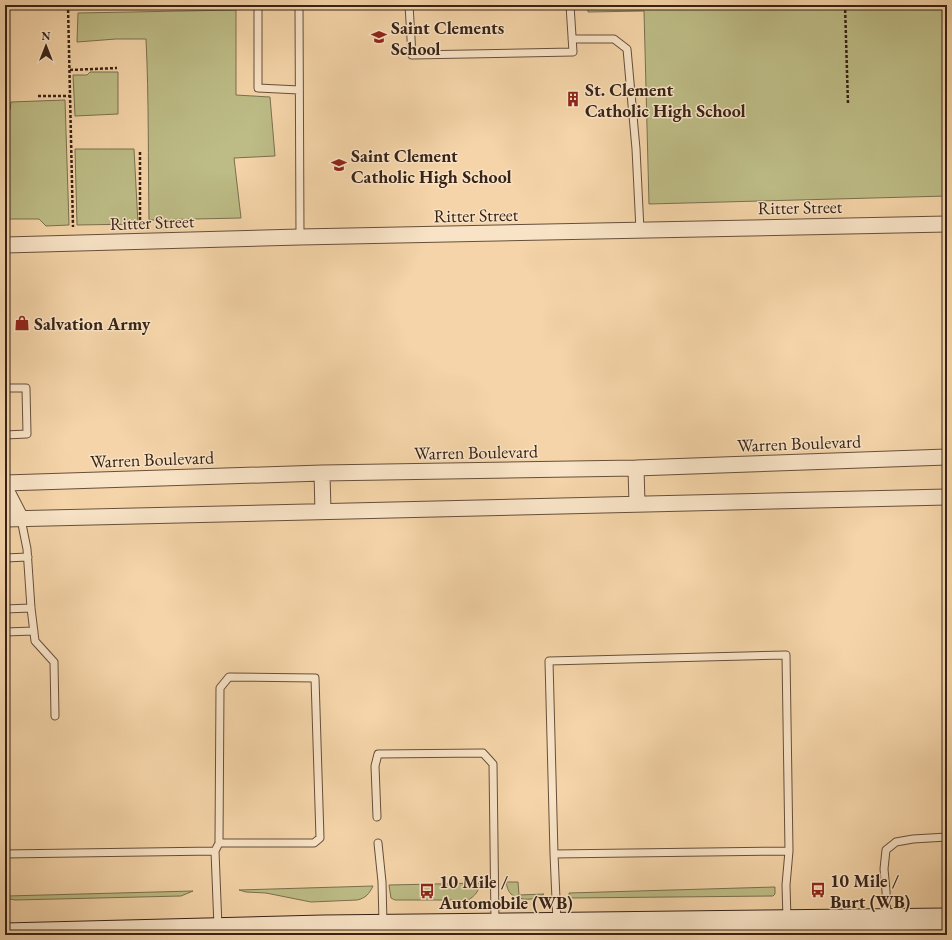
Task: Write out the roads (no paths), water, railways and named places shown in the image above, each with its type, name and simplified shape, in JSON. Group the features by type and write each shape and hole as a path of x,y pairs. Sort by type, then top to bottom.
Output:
{"main road":[{"path":"5,934 129,933 218,928 323,931 383,926 496,924 557,930 787,921 947,919"}],"street":[{"name":"Ritter Street","path":"5,245 300,237 947,224"},
{"name":"Warren Boulevard","path":"5,483 322,473 636,468 947,457"},
{"path":"636,468 637,504"},
{"path":"322,473 323,512"},
{"path":"5,488 21,519"},
{"path":"5,519 947,497"}],"lane":[{"path":"258,5 258,88 298,90"},
{"path":"298,5 300,237"},
{"path":"409,5 412,55 573,52 570,5"},
{"path":"572,39 614,39 627,49 636,149 640,230"},
{"path":"5,388 26,388 27,434 5,435"},
{"path":"21,519 28,549 31,608 35,641 54,662 55,716"},
{"path":"5,558 28,557"},
{"path":"5,608 31,608"},
{"path":"5,632 34,631"},
{"path":"557,930 549,661 786,655 789,852 786,884 787,921"},
{"path":"218,928 215,851 219,843 220,688 229,677 315,678 320,838 314,843 219,843"},
{"path":"377,817 375,766 378,754 483,753 493,764 496,924"},
{"path":"887,920 884,869 886,850 896,842 913,839 947,838"},
{"path":"378,843 382,882 383,926"},
{"path":"5,854 215,851"},
{"path":"554,854 789,852"}],"place":[{"name":"Saint Clements School","path":"379,37"},
{"name":"St. Clement Catholic High School","path":"573,99"},
{"name":"Saint Clement Catholic High School","path":"339,165"},
{"name":"Salvation Army","path":"22,323"},
{"name":"10 Mile / Burt (WB)","path":"818,890"},
{"name":"10 Mile / Automobile (WB)","path":"427,891"}]}
